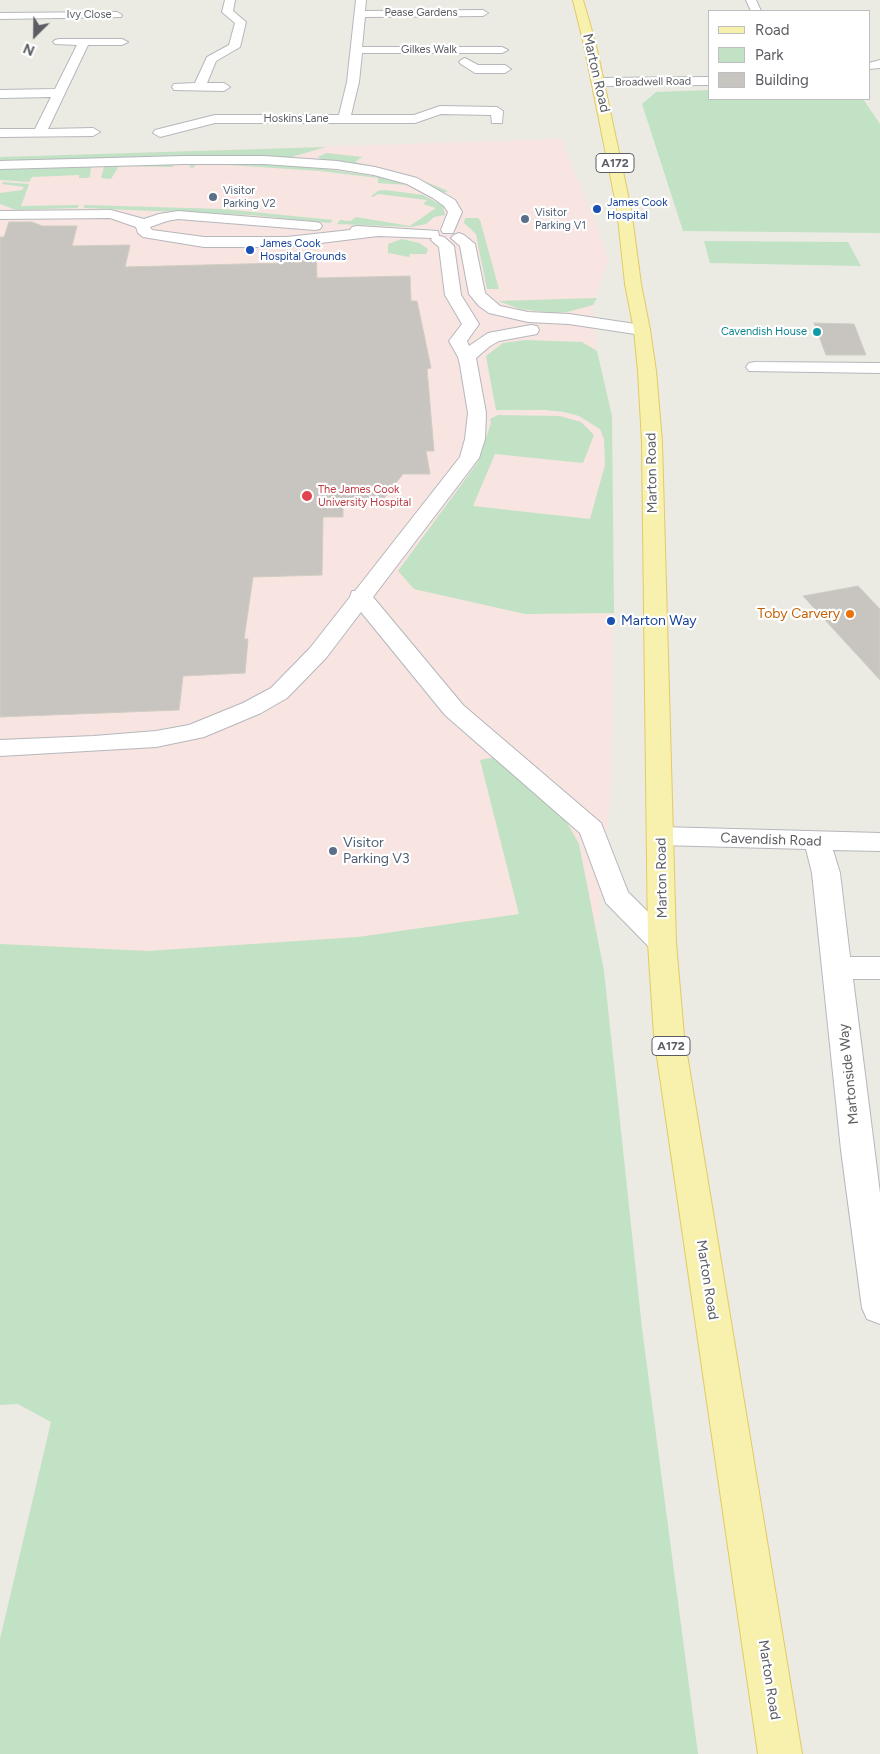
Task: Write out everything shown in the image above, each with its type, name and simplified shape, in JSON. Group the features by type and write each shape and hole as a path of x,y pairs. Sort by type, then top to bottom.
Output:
{"main road":[{"name":"Marton Road","path":"578,0 598,82 624,209 639,315 652,442 662,943 669,1036 780,1754"}],"street":[{"path":"200,87 211,59 234,47 241,22 227,12 230,0"},
{"name":"Hoskins Lane","path":"160,133 216,119 249,115 344,119 353,82 361,0"},
{"path":"482,0 486,25"},
{"name":"Pease Gardens","path":"359,14 484,13"},
{"name":"Ivy Close","path":"0,16 117,15"},
{"path":"60,42 122,42"},
{"path":"39,133 84,42"},
{"name":"Gilkes Walk","path":"357,50 502,50"},
{"path":"466,50 464,67 505,69"},
{"name":"Broadwell Road","path":"598,82 708,81"},
{"path":"178,87 224,87"},
{"path":"0,94 58,93"},
{"path":"344,119 415,120 440,110 497,111"},
{"path":"0,133 93,132"},
{"path":"0,166 184,160 301,161 375,172 412,181 450,203 455,212 445,235 446,246 453,295 471,324 458,341 467,357 477,413 475,439 469,458 360,596 318,653 279,693 252,708 195,732 156,739 0,748"},
{"path":"94,179 100,162"},
{"path":"399,189 438,195"},
{"path":"0,215 111,214 125,216 143,225"},
{"path":"143,225 158,218 178,215 374,232 445,235 467,244 477,294 495,310 528,317 569,319 639,315"},
{"path":"143,225 143,230 156,236 204,242 288,242 374,232"},
{"path":"462,309 504,325 531,330 604,334 639,315"},
{"path":"569,319 616,310 639,315"},
{"path":"467,357 484,342 494,337 531,330"},
{"path":"755,367 880,368"},
{"path":"360,596 454,710 592,829 616,896 662,943"},
{"name":"Cavendish Road","path":"661,836 880,842"},
{"name":"Martonside Way","path":"817,841 826,873 838,968 869,1150 880,1308"},
{"path":"838,968 880,968"}],"shaded area":[{"name":"The James Cook University Hospital","path":"561,139 600,233 608,261 593,306 598,359 612,416 614,576 611,791 596,946 0,996 0,157"}],"green space":[{"path":"708,90 708,100 864,100 880,124 880,233 683,231 642,104 656,92"},
{"path":"326,147 291,157 0,162 0,157"},
{"path":"326,153 362,157 355,162 409,175 448,191 443,193 424,184 367,166 323,160 318,157"},
{"path":"177,163 172,167 119,166 111,179 101,178 104,167 109,164"},
{"path":"193,163 197,163 193,168 189,167"},
{"path":"200,163 307,166 386,178 407,185 378,183 378,178 320,171"},
{"path":"91,166 90,177 86,178 79,178 79,175 32,177 29,182 0,180 0,167"},
{"path":"3,182 29,184 21,206 79,205 77,208 16,210 0,204 0,193 22,190 24,187 2,184"},
{"path":"385,190 423,195 443,206 445,215 434,217 426,224 411,227 337,224 340,220 351,221 356,217 410,226 436,208 423,204 427,200 378,194 373,197 371,196 378,191"},
{"path":"84,205 222,209 333,220 330,223 251,215 84,208"},
{"path":"465,218 478,218 480,220 499,289 487,289 476,234 464,223"},
{"path":"402,239 419,243 428,249 426,254 410,254 409,257 388,253 388,244"},
{"path":"704,241 848,242 861,266 710,263"},
{"path":"597,298 593,305 567,312 554,313 520,309 498,301"},
{"path":"525,340 582,342 597,351 612,416 614,613 525,614 414,589 398,571 478,462 491,423 490,419 498,415 560,416 581,422 594,435 583,463 495,454 473,506 590,519 605,465 604,439 600,429 579,416 564,412 496,410 486,356 503,343"},
{"path":"501,756 562,814 579,844 604,971 642,1328 698,1754 0,1754 0,1639 51,1422 18,1404 0,1405 0,944 148,951 358,937 519,914 480,760"}],"building":[{"path":"9,222 32,222 42,226 77,226 72,246 130,245 125,267 284,263 286,254 316,253 317,278 410,276 411,301 417,301 431,368 427,369 434,451 426,451 430,474 403,474 382,501 343,501 343,517 323,517 322,575 253,577 244,639 248,639 245,673 183,676 179,710 0,717 0,237 4,237"},
{"name":"Cavendish House","path":"814,323 854,324 866,355 826,355"},
{"name":"Toby Carvery","path":"858,586 880,609 880,680 803,596"}],"place":[{"name":"Visitor Parking V2","path":"213,197"},
{"name":"James Cook Hospital","path":"597,209"},
{"name":"Visitor Parking V1","path":"525,219"},
{"name":"James Cook Hospital Grounds","path":"250,250"},
{"name":"Cavendish House","path":"817,332"},
{"name":"The James Cook University Hospital","path":"307,496"},
{"name":"Toby Carvery","path":"850,614"},
{"name":"Marton Way","path":"611,621"},
{"name":"Visitor Parking V3","path":"333,851"}]}
